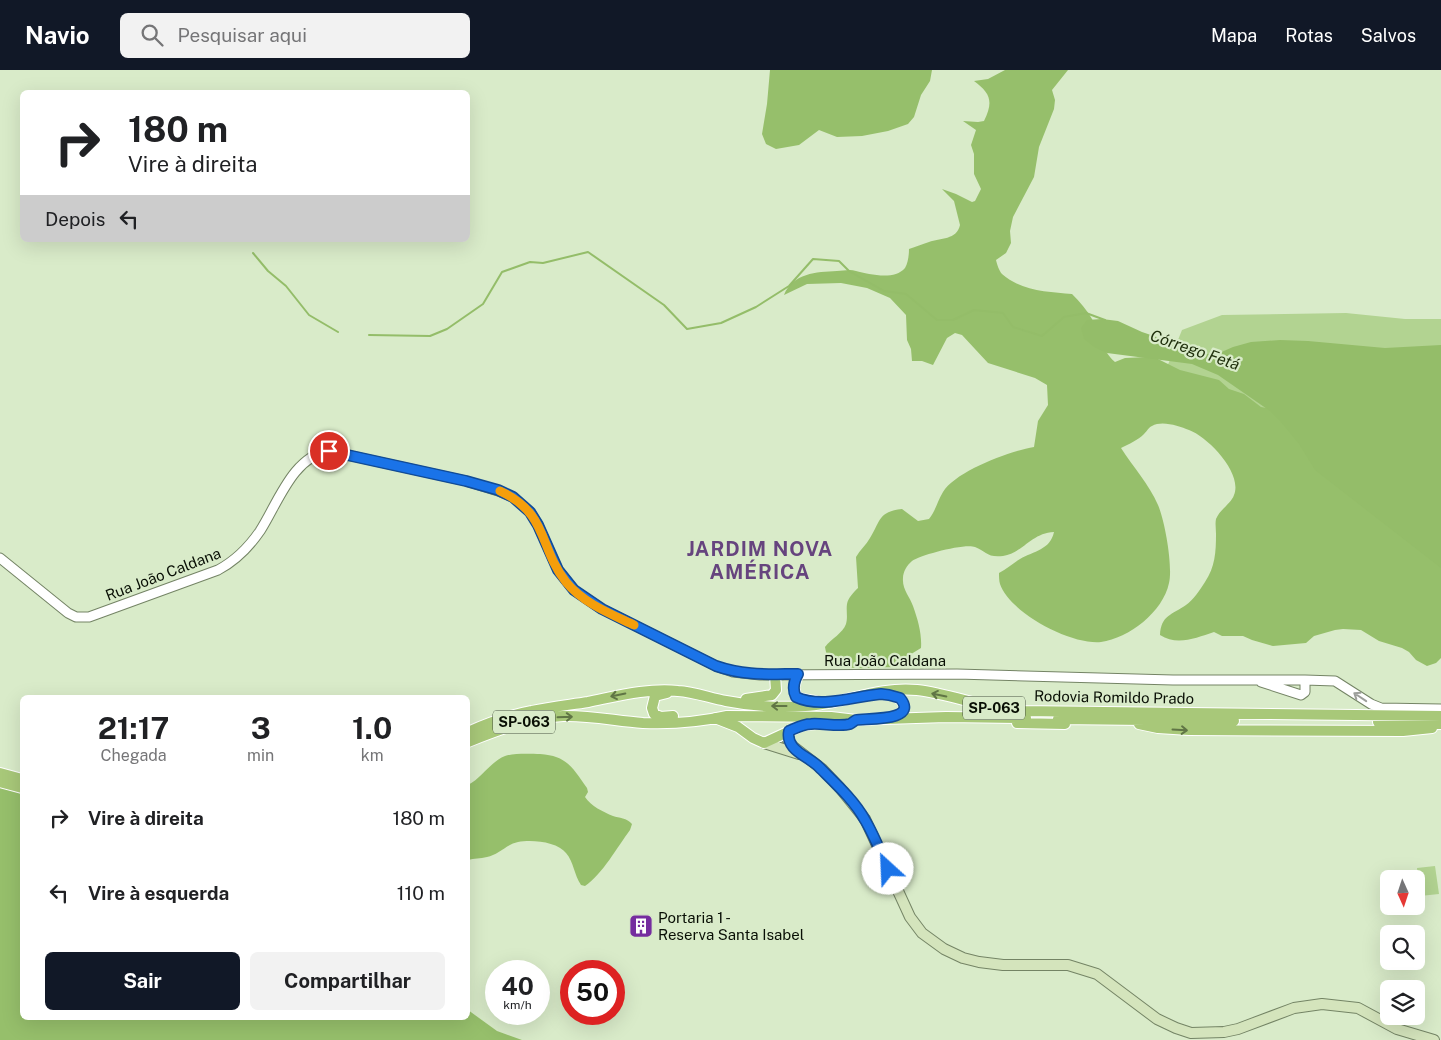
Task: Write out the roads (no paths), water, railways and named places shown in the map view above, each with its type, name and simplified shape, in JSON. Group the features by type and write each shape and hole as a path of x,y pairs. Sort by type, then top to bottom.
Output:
{"main road":[{"path":"764,742 809,724 853,722 893,717 903,709 902,700 896,696 881,694 831,703 796,697 794,692 798,674"},
{"path":"775,675 776,690 770,696 742,699 695,692 663,693 658,694 652,702 652,708 654,714 661,717 690,714 716,718 738,727 753,738 805,755"},
{"name":"Rodovia Romildo Prado","path":"470,731 505,718 532,711 637,691 658,690 688,693 762,706 804,706 831,703 887,690 902,689 933,693 989,707 1020,711 1441,716"},
{"name":"Rodovia Romildo Prado","path":"470,741 533,720 573,716 658,723 726,716 766,715 831,717 853,722 986,717 1441,724"},
{"path":"853,722 886,726 971,723 1141,724 1169,729 1267,731 1403,731 1441,728"},
{"path":"789,731 789,742 795,749 814,762 840,788 865,819 910,917 922,933 944,949 963,958 1002,965 1068,964 1097,974 1157,1019 1191,1033 1231,1030 1294,1008 1322,1004 1358,1008 1397,1029 1434,1040"},
{"path":"0,771 20,776"},
{"path":"0,782 20,787"}],"street":[{"name":"Rua João Caldana","path":"0,558 68,613 89,617 210,573 231,563 260,532 296,470 305,461 322,452 339,453 481,485 513,497 530,512 538,525 558,570 574,590 602,609 716,666 739,673 775,675 957,674 1173,680 1335,681 1371,704 1381,708 1441,709"},
{"path":"1253,679 1301,695 1305,692 1304,680"}],"water":[{"path":"1087,320 1118,321 1142,332 1207,354 1217,354 1251,342 1280,340 1385,348 1441,345 1441,568 1315,470 1299,444 1270,411 1218,375 1192,364 1107,353 1094,347 1084,339 1081,328"}],"waterway":[{"name":"Córrego Fetá","path":"369,335 430,336 447,329 483,304 502,272 530,262 543,263 588,252 664,305 687,329 721,323 756,307 789,286 813,259 839,261 849,271 884,291 906,294 937,320 953,320 974,310 1003,313 1013,327 1042,336 1064,317 1086,313 1105,320"},
{"name":"Córrego Fetá","path":"253,253 268,271 286,286 309,315 338,332"}],"place":[{"name":"Portaria 1 - Reserva Santa Isabel","path":"641,926"}],"district":[{"name":"JARDIM NOVA AMÉRICA","path":"760,560"}]}
